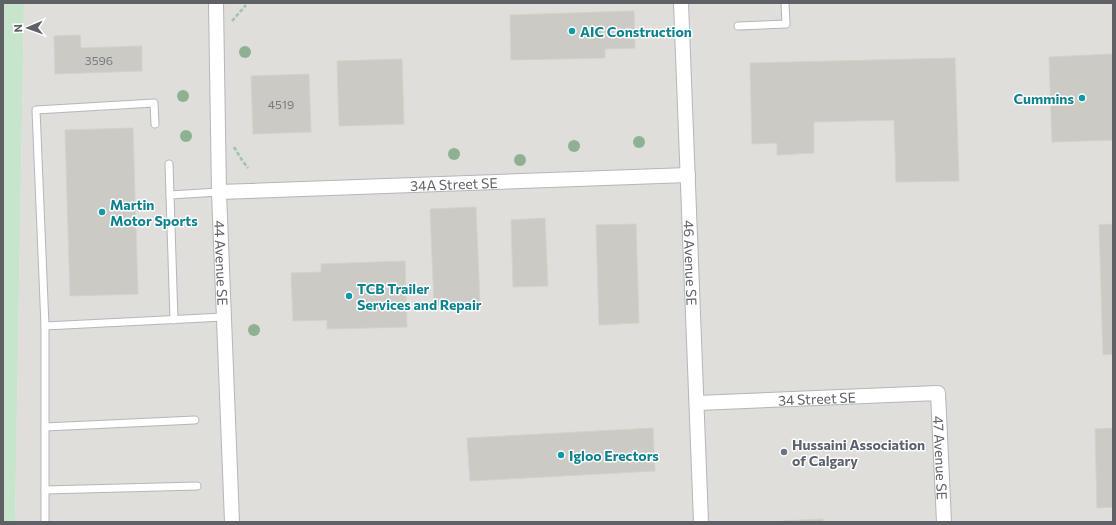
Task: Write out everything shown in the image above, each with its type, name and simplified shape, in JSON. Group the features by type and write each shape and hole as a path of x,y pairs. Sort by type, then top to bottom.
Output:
{"street":[{"name":"44 Avenue SE","path":"216,3 219,192 232,522"},
{"name":"46 Avenue SE","path":"681,3 701,522"},
{"name":"34A Street SE","path":"219,192 688,175"},
{"name":"34 Street SE","path":"696,403 938,393"},
{"name":"47 Avenue SE","path":"938,393 944,522"}],"lane":[{"path":"738,26 786,24 785,3"},
{"path":"45,522 45,326 36,110 154,103 155,124"},
{"path":"169,164 174,320"},
{"path":"170,195 219,192"},
{"path":"45,326 224,317"},
{"path":"45,427 195,420"},
{"path":"45,490 197,486"}],"shaded area":[{"path":"24,3 1113,3 1113,522 15,522"}],"green space":[{"path":"3,3 24,3 15,522 3,522"}],"building":[{"name":"AIC Construction","path":"634,11 635,48 605,49 605,58 511,60 510,15"},
{"path":"80,35 81,48 142,46 142,71 55,74 54,36"},
{"name":"Cummins","path":"1113,54 1113,140 1052,142 1049,57"},
{"path":"955,58 959,181 896,182 894,120 814,122 814,153 777,155 777,143 752,144 750,63"},
{"path":"402,59 404,124 339,126 337,61"},
{"path":"309,74 311,132 253,134 251,76"},
{"name":"Martin Motor Sports","path":"133,128 138,294 70,296 65,130"},
{"path":"476,207 480,303 434,305 430,209"},
{"path":"545,218 548,286 513,287 511,220"},
{"path":"636,224 639,323 599,325 596,225"},
{"path":"1113,224 1113,354 1103,355 1099,225"},
{"name":"TCB Trailer Services and Repair","path":"405,261 407,327 327,329 327,320 293,321 291,273 321,272 321,264"},
{"name":"Igloo Erectors","path":"653,428 655,471 470,481 467,438"},
{"path":"1113,428 1113,507 1097,508 1095,429"},
{"path":"823,519 823,522 783,522 783,521"}],"place":[{"name":"AIC Construction","path":"572,31"},
{"name":"Cummins","path":"1082,98"},
{"name":"Martin Motor Sports","path":"102,212"},
{"name":"TCB Trailer Services and Repair","path":"349,296"},
{"name":"Hussaini Association of Calgary","path":"784,452"},
{"name":"Igloo Erectors","path":"561,455"}]}
